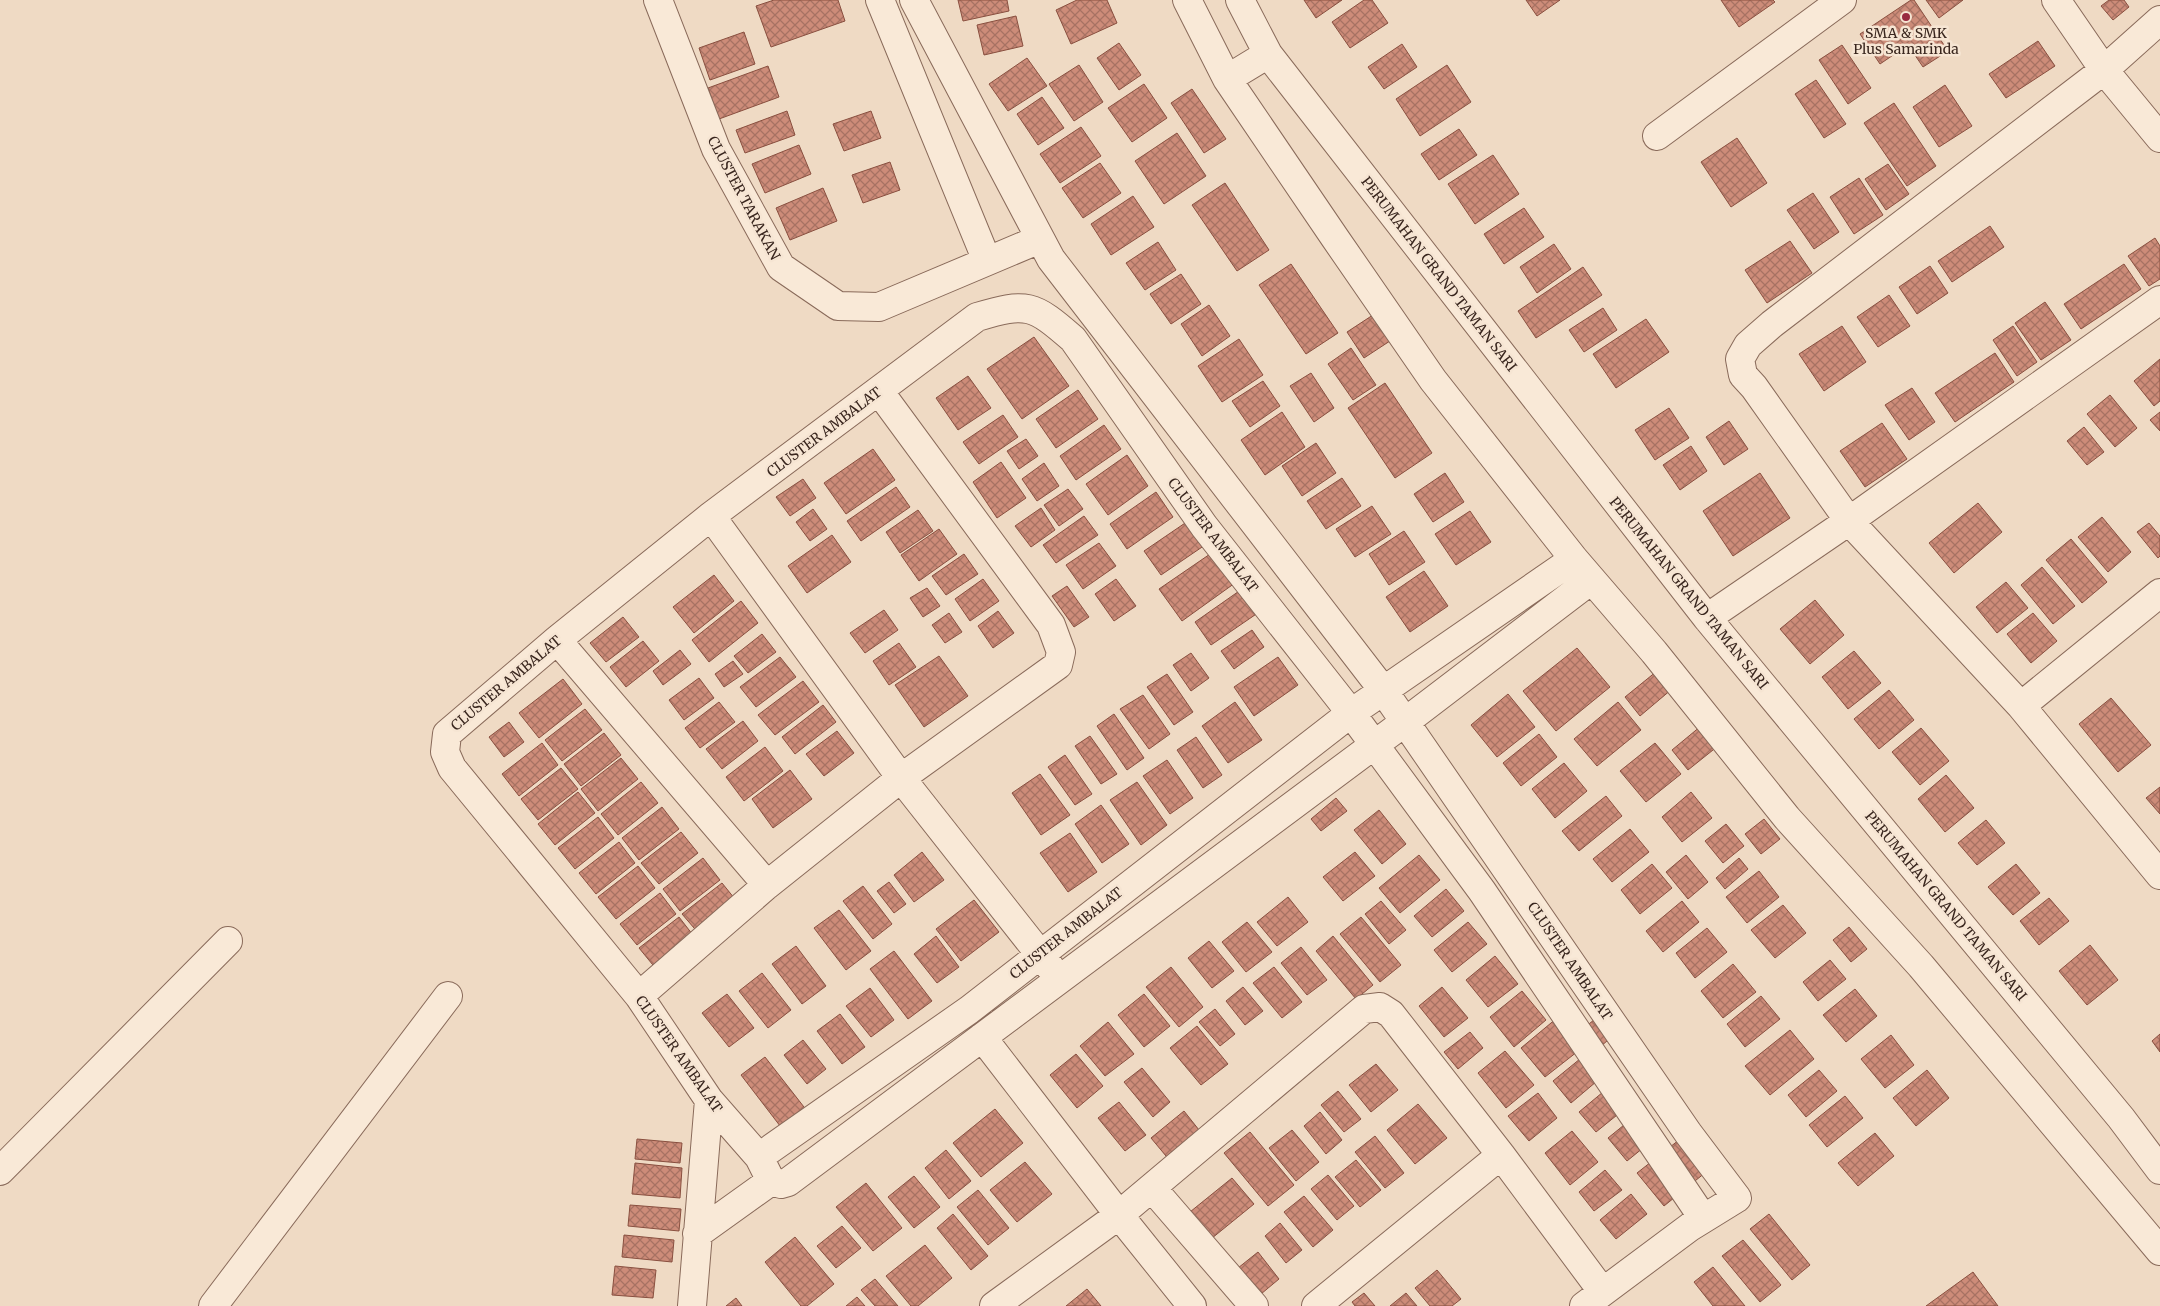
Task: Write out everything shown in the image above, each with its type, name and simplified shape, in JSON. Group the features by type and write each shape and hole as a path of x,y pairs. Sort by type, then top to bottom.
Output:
{"street":[{"name":"CLUSTER TARAKAN","path":"658,0 716,150 781,267 838,306 879,307 1040,239"},
{"path":"880,0 994,258"},
{"path":"914,0 1040,239"},
{"path":"1187,0 1227,79 1334,238 1434,380 1574,559 1654,652 1787,818 1921,966 2160,1251"},
{"name":"PERUMAHAN GRAND TAMAN SARI","path":"1240,0 1268,54 1707,618 2121,1118 2160,1170"},
{"path":"1657,136 1842,0"},
{"path":"2056,0 2104,70 2160,138"},
{"path":"2160,20 2104,70 1772,324 1748,345 1740,359 1743,374 1848,521 2021,706 2160,875"},
{"path":"1227,79 1268,54"},
{"name":"CLUSTER AMBALAT","path":"1040,239 1051,259 1383,690 1688,1133 1737,1198 1703,1218 1593,1298"},
{"path":"1707,618 1848,521 2160,300"},
{"name":"CLUSTER AMBALAT","path":"1574,559 1351,713 969,1010 758,1157 710,1100 639,996 452,768 445,752 447,734 557,640 712,516 977,317 1010,307 1030,308 1052,321 1073,339 1204,526 1351,713 1482,891 1703,1218"},
{"path":"639,996 767,885 901,778 1058,665 1061,652 1051,625 879,391"},
{"path":"712,516 901,778 1040,953 1058,979"},
{"path":"758,1157 771,1181 781,1184 788,1182 1405,722 1591,580"},
{"path":"2021,706 2160,594"},
{"path":"557,640 767,885"},
{"path":"0,1171 228,940"},
{"path":"213,1306 448,996"},
{"path":"994,1306 1119,1215 1364,1009 1380,1007 1391,1014 1501,1155 1593,1298"},
{"path":"982,1036 1119,1215 1192,1306"},
{"path":"692,1306 710,1100"},
{"path":"1316,1306 1501,1155"},
{"path":"697,1234 771,1181"},
{"path":"1152,1188 1254,1306"}],"building":[{"path":"774,0 838,0 845,21 771,47 756,6"},
{"path":"958,0 1007,0 1009,11 963,21"},
{"path":"1077,0 1107,0 1117,23 1071,44 1056,10"},
{"path":"1304,0 1342,0 1316,18"},
{"path":"1364,0 1372,0 1388,23 1350,48 1332,22"},
{"path":"1526,0 1560,0 1537,16"},
{"path":"1721,0 1773,0 1775,2 1739,27"},
{"name":"SMA & SMK Plus Samarinda","path":"1911,0 1914,0 1948,51 1923,67 1908,45 1880,64 1860,34"},
{"path":"1926,0 1963,0 1939,18"},
{"path":"2109,0 2124,0 2129,7 2113,20 2101,6"},
{"path":"1016,16 1023,46 984,55 977,25"},
{"path":"744,32 755,64 710,80 699,48"},
{"path":"2038,41 2055,66 2006,98 1989,74"},
{"path":"1119,43 1141,75 1119,90 1097,58"},
{"path":"1402,44 1417,67 1384,89 1368,67"},
{"path":"1842,45 1871,88 1848,104 1819,60"},
{"path":"1027,58 1047,86 1008,111 989,84"},
{"path":"1079,65 1103,102 1074,121 1049,84"},
{"path":"1447,65 1471,102 1420,136 1396,99"},
{"path":"768,66 779,97 719,119 708,88"},
{"path":"1816,80 1846,124 1824,138 1795,94"},
{"path":"1144,84 1167,118 1132,142 1108,108"},
{"path":"1945,85 1972,126 1939,147 1913,107"},
{"path":"1192,89 1226,139 1204,153 1171,103"},
{"path":"1042,97 1064,128 1038,145 1017,114"},
{"path":"1894,103 1936,166 1907,186 1864,123"},
{"path":"787,111 795,135 745,153 736,130"},
{"path":"871,111 881,138 844,151 833,124"},
{"path":"1081,127 1101,156 1060,183 1040,154"},
{"path":"1459,129 1477,155 1439,180 1421,154"},
{"path":"1177,133 1206,176 1164,204 1135,161"},
{"path":"1737,138 1767,183 1731,207 1701,162"},
{"path":"799,145 811,174 765,193 752,164"},
{"path":"1493,155 1519,194 1475,224 1448,184"},
{"path":"890,162 900,190 863,203 852,175"},
{"path":"1100,163 1121,193 1083,218 1062,188"},
{"path":"1888,164 1909,194 1886,210 1865,179"},
{"path":"1859,178 1883,215 1854,234 1830,197"},
{"path":"1225,183 1269,250 1237,271 1192,205"},
{"path":"823,188 837,221 790,240 776,208"},
{"path":"1813,193 1839,232 1814,249 1787,210"},
{"path":"1133,196 1154,227 1111,255 1091,224"},
{"path":"1524,208 1544,237 1504,264 1484,234"},
{"path":"1990,226 2004,247 1952,282 1938,261"},
{"path":"2155,238 2160,246 2160,279 2149,286 2128,256"},
{"path":"1790,241 1812,273 1767,303 1745,270"},
{"path":"1158,242 1176,270 1145,290 1126,263"},
{"path":"1554,244 1571,269 1537,293 1520,267"},
{"path":"1291,264 1338,333 1306,354 1259,285"},
{"path":"2124,264 2141,289 2081,329 2064,304"},
{"path":"1930,266 1948,293 1917,314 1899,287"},
{"path":"1583,267 1602,295 1536,338 1518,311"},
{"path":"1181,274 1201,304 1171,324 1150,294"},
{"path":"1889,295 1910,326 1878,347 1857,317"},
{"path":"2045,302 2071,340 2041,360 2015,323"},
{"path":"1209,305 1230,336 1202,356 1181,324"},
{"path":"1603,308 1617,330 1584,352 1569,330"},
{"path":"1376,313 1393,339 1364,358 1347,332"},
{"path":"1646,319 1669,352 1616,388 1593,354"},
{"path":"1842,326 1866,362 1824,391 1799,354"},
{"path":"2013,326 2037,362 2017,376 1993,340"},
{"path":"1034,337 1069,386 1022,419 987,369"},
{"path":"1239,339 1263,375 1222,402 1198,366"},
{"path":"1351,348 1376,385 1353,400 1328,364"},
{"path":"1995,353 2014,382 1955,422 1935,393"},
{"path":"2160,359 2160,401 2154,406 2134,381"},
{"path":"1311,373 1334,408 1314,422 1290,386"},
{"path":"968,376 991,408 958,430 936,398"},
{"path":"1263,381 1280,406 1250,427 1232,401"},
{"path":"1385,383 1432,453 1395,478 1348,408"},
{"path":"1912,388 1935,422 1909,440 1885,405"},
{"path":"1078,390 1098,419 1056,448 1036,419"},
{"path":"2110,395 2137,428 2115,447 2087,414"},
{"path":"1669,408 1689,438 1655,460 1635,430"},
{"path":"1282,412 1305,447 1265,475 1241,440"},
{"path":"2160,412 2160,431 2150,420"},
{"path":"1003,415 1018,437 979,464 963,442"},
{"path":"1729,421 1748,449 1724,465 1706,437"},
{"path":"1882,423 1907,459 1865,487 1840,451"},
{"path":"1104,425 1121,449 1076,480 1060,456"},
{"path":"2084,427 2104,452 2087,465 2067,441"},
{"path":"1026,439 1038,456 1019,469 1007,451"},
{"path":"1316,443 1336,473 1302,496 1282,466"},
{"path":"1691,446 1707,471 1680,490 1663,465"},
{"path":"873,449 895,480 846,514 824,483"},
{"path":"1127,455 1148,486 1108,515 1086,484"},
{"path":"1001,462 1026,498 997,518 973,482"},
{"path":"1044,463 1059,486 1037,501 1022,479"},
{"path":"1445,473 1464,502 1433,522 1414,494"},
{"path":"1760,473 1790,518 1733,556 1703,511"},
{"path":"1342,478 1361,506 1326,529 1307,501"},
{"path":"803,479 816,498 790,516 776,497"},
{"path":"896,487 910,507 861,541 847,521"},
{"path":"1068,489 1083,509 1059,526 1044,505"},
{"path":"1156,492 1173,517 1127,549 1110,524"},
{"path":"1978,503 2002,532 1954,573 1929,543"},
{"path":"1372,506 1391,534 1355,557 1336,529"},
{"path":"1041,508 1055,530 1031,547 1015,526"},
{"path":"813,509 827,529 810,541 796,522"},
{"path":"918,510 933,531 900,553 886,532"},
{"path":"1470,511 1491,542 1456,565 1435,534"},
{"path":"1084,516 1098,535 1056,563 1043,545"},
{"path":"2102,517 2131,552 2108,572 2078,537"},
{"path":"1191,519 1208,543 1161,575 1144,551"},
{"path":"2149,523 2160,536 2160,556 2158,558 2137,532"},
{"path":"939,529 957,554 919,581 901,555"},
{"path":"1404,531 1425,562 1389,585 1369,554"},
{"path":"832,535 851,562 807,593 788,566"},
{"path":"2071,539 2107,582 2082,603 2046,560"},
{"path":"1099,543 1116,566 1083,589 1066,565"},
{"path":"1213,552 1235,583 1182,621 1159,589"},
{"path":"964,554 978,574 946,595 932,576"},
{"path":"2042,567 2075,606 2053,624 2021,585"},
{"path":"1424,571 1448,606 1410,632 1386,597"},
{"path":"714,575 734,601 694,633 673,607"},
{"path":"983,579 999,601 970,621 955,599"},
{"path":"1116,579 1136,606 1114,621 1095,594"},
{"path":"1252,582 1268,606 1211,645 1195,622"},
{"path":"2006,582 2028,608 1997,633 1976,607"},
{"path":"1067,586 1089,617 1074,627 1052,596"},
{"path":"927,588 940,606 923,617 910,598"},
{"path":"1815,600 1844,635 1810,664 1780,629"},
{"path":"741,601 758,623 709,662 692,640"},
{"path":"884,610 898,630 865,653 850,633"},
{"path":"998,611 1014,633 993,648 978,626"},
{"path":"949,613 962,632 945,643 932,625"},
{"path":"2033,613 2057,641 2031,663 2007,634"},
{"path":"623,617 639,637 606,662 590,643"},
{"path":"1252,630 1264,647 1234,669 1221,651"},
{"path":"762,634 776,652 748,673 734,656"},
{"path":"643,641 659,661 626,687 610,667"},
{"path":"899,643 916,667 889,685 873,661"},
{"path":"1577,648 1610,687 1556,731 1523,691"},
{"path":"680,650 691,664 663,685 653,671"},
{"path":"1854,651 1881,683 1848,709 1822,677"},
{"path":"1191,653 1209,678 1191,691 1173,665"},
{"path":"939,656 968,696 924,727 895,685"},
{"path":"780,657 796,677 756,707 740,687"},
{"path":"1278,657 1298,685 1254,716 1234,687"},
{"path":"733,661 743,674 724,687 715,674"},
{"path":"1657,671 1672,689 1640,716 1625,697"},
{"path":"1167,674 1193,712 1174,725 1147,687"},
{"path":"699,678 714,698 684,720 669,700"},
{"path":"563,679 582,704 539,738 519,713"},
{"path":"803,681 819,702 775,735 758,715"},
{"path":"1889,690 1914,720 1879,749 1854,719"},
{"path":"1508,694 1535,727 1497,757 1471,725"},
{"path":"1143,695 1170,734 1149,749 1120,709"},
{"path":"2111,698 2151,745 2118,772 2079,724"},
{"path":"719,702 735,722 700,748 685,728"},
{"path":"1235,702 1262,740 1228,763 1202,726"},
{"path":"1618,702 1641,730 1597,766 1574,739"},
{"path":"823,705 836,722 795,754 782,737"},
{"path":"585,709 602,730 562,761 545,740"},
{"path":"1114,714 1144,758 1127,770 1097,726"},
{"path":"743,721 758,741 722,769 706,749"},
{"path":"509,722 524,742 504,757 489,737"},
{"path":"1701,726 1718,746 1688,770 1672,750"},
{"path":"1921,728 1949,761 1920,785 1892,752"},
{"path":"837,731 854,753 824,776 806,754"},
{"path":"604,733 621,755 581,786 564,764"},
{"path":"1539,734 1557,757 1521,786 1503,763"},
{"path":"1090,736 1117,774 1101,784 1075,746"},
{"path":"1196,737 1222,775 1203,788 1177,750"},
{"path":"542,743 558,765 519,796 502,774"},
{"path":"1655,743 1681,774 1646,802 1620,771"},
{"path":"765,747 783,771 744,801 726,777"},
{"path":"1065,755 1092,794 1075,805 1048,767"},
{"path":"621,758 638,779 598,811 581,789"},
{"path":"1167,760 1193,798 1170,814 1143,776"},
{"path":"1564,763 1587,791 1555,818 1532,789"},
{"path":"561,768 578,789 538,820 521,799"},
{"path":"790,770 812,799 773,828 752,799"},
{"path":"1040,774 1070,815 1041,835 1012,793"},
{"path":"1946,775 1974,808 1945,832 1918,799"},
{"path":"641,782 658,803 618,835 601,814"},
{"path":"1137,782 1167,825 1141,845 1110,800"},
{"path":"2160,787 2160,814 2146,798"},
{"path":"578,792 595,813 555,845 538,824"},
{"path":"1691,792 1712,818 1682,842 1662,817"},
{"path":"1606,796 1622,816 1579,851 1562,831"},
{"path":"1336,798 1347,811 1321,831 1311,819"},
{"path":"1101,805 1129,844 1102,863 1075,824"},
{"path":"662,807 679,829 639,860 622,838"},
{"path":"1379,810 1406,844 1382,864 1354,830"},
{"path":"598,817 614,838 575,869 558,848"},
{"path":"1764,819 1780,839 1761,854 1745,834"},
{"path":"1986,820 2005,843 1977,865 1958,843"},
{"path":"1726,824 1744,846 1723,863 1705,841"},
{"path":"1630,829 1649,852 1612,882 1593,859"},
{"path":"681,832 698,853 659,884 641,863"},
{"path":"1070,833 1097,872 1068,892 1040,853"},
{"path":"619,842 635,863 596,894 579,873"},
{"path":"922,852 944,880 914,902 894,875"},
{"path":"1355,852 1375,876 1343,901 1323,877"},
{"path":"1419,855 1440,880 1400,913 1379,888"},
{"path":"1686,855 1708,882 1688,899 1666,872"},
{"path":"703,858 720,880 680,911 663,889"},
{"path":"1739,858 1748,869 1725,889 1716,878"},
{"path":"1652,864 1672,888 1640,914 1621,890"},
{"path":"2016,864 2040,893 2013,915 1988,887"},
{"path":"638,866 655,888 616,919 598,897"},
{"path":"1759,871 1779,897 1747,923 1726,897"},
{"path":"889,882 906,904 894,913 877,891"},
{"path":"722,883 739,904 700,935 682,914"},
{"path":"863,886 892,924 873,939 843,901"},
{"path":"1446,889 1464,911 1432,937 1414,916"},
{"path":"660,893 676,914 637,945 620,924"},
{"path":"1288,897 1308,922 1277,946 1257,922"},
{"path":"2049,898 2069,921 2039,945 2020,921"},
{"path":"974,900 999,932 961,961 936,929"},
{"path":"1381,901 1406,930 1389,944 1365,914"},
{"path":"1682,901 1699,922 1663,952 1646,931"},
{"path":"1783,905 1806,933 1775,958 1751,930"},
{"path":"839,910 871,951 846,970 814,928"},
{"path":"679,917 696,939 657,970 639,948"},
{"path":"1361,917 1401,965 1380,982 1340,934"},
{"path":"1247,922 1272,952 1246,972 1222,942"},
{"path":"1468,922 1487,944 1452,972 1434,950"},
{"path":"1849,927 1867,949 1851,962 1833,940"},
{"path":"1707,928 1727,952 1695,978 1676,953"},
{"path":"936,936 959,967 937,983 914,954"},
{"path":"1333,936 1373,985 1356,999 1316,951"},
{"path":"1209,941 1234,971 1212,988 1188,958"},
{"path":"2090,945 2118,980 2087,1005 2059,971"},
{"path":"796,946 826,986 802,1004 772,964"},
{"path":"1301,947 1327,980 1307,995 1281,963"},
{"path":"894,951 932,1001 908,1019 870,969"},
{"path":"1495,956 1518,984 1488,1007 1466,980"},
{"path":"1830,960 1846,979 1818,1001 1803,982"},
{"path":"1733,964 1756,992 1723,1018 1701,991"},
{"path":"1171,967 1203,1007 1179,1027 1146,987"},
{"path":"1274,967 1302,1002 1282,1018 1253,983"},
{"path":"762,973 791,1010 768,1028 739,991"},
{"path":"1243,987 1263,1011 1245,1025 1226,1001"},
{"path":"1442,987 1468,1018 1444,1037 1419,1006"},
{"path":"870,988 894,1020 871,1037 846,1006"},
{"path":"1855,989 1877,1016 1846,1042 1823,1015"},
{"path":"1522,991 1546,1020 1514,1047 1490,1017"},
{"path":"727,994 754,1028 729,1047 702,1013"},
{"path":"1144,994 1170,1026 1144,1047 1118,1015"},
{"path":"1761,996 1780,1019 1745,1047 1727,1024"},
{"path":"1215,1009 1235,1034 1220,1046 1199,1022"},
{"path":"840,1014 865,1047 842,1064 817,1031"},
{"path":"1600,1015 1615,1034 1600,1047 1584,1028"},
{"path":"1557,1018 1582,1048 1545,1077 1521,1048"},
{"path":"1108,1022 1134,1054 1105,1076 1080,1046"},
{"path":"1197,1026 1228,1064 1201,1085 1170,1048"},
{"path":"1790,1030 1814,1059 1770,1095 1745,1066"},
{"path":"1470,1032 1483,1048 1458,1069 1444,1052"},
{"path":"2160,1034 2160,1052 2152,1041"},
{"path":"1891,1035 1914,1065 1885,1088 1861,1059"},
{"path":"803,1040 826,1069 807,1084 784,1055"},
{"path":"1505,1051 1534,1085 1506,1108 1478,1073"},
{"path":"1076,1054 1103,1086 1077,1108 1050,1075"},
{"path":"1586,1054 1603,1076 1571,1103 1553,1081"},
{"path":"765,1057 811,1116 787,1135 741,1075"},
{"path":"1376,1064 1398,1090 1371,1112 1349,1085"},
{"path":"1142,1068 1170,1102 1153,1117 1124,1082"},
{"path":"1819,1070 1837,1091 1806,1117 1788,1095"},
{"path":"1927,1070 1949,1098 1916,1126 1893,1098"},
{"path":"1615,1082 1632,1103 1596,1132 1579,1112"},
{"path":"1338,1091 1361,1119 1344,1132 1321,1105"},
{"path":"1538,1093 1557,1118 1529,1141 1508,1116"},
{"path":"1845,1096 1863,1118 1827,1147 1809,1125"},
{"path":"1119,1102 1146,1135 1125,1151 1098,1118"},
{"path":"1418,1104 1447,1138 1415,1164 1387,1130"},
{"path":"995,1109 1023,1143 981,1177 953,1143"},
{"path":"1184,1111 1203,1135 1171,1162 1151,1138"},
{"path":"1320,1112 1342,1140 1326,1154 1304,1126"},
{"path":"1640,1112 1659,1135 1627,1161 1608,1138"},
{"path":"1292,1130 1319,1162 1296,1181 1269,1148"},
{"path":"1572,1131 1598,1162 1570,1185 1545,1153"},
{"path":"1250,1132 1294,1185 1268,1206 1224,1153"},
{"path":"1875,1133 1894,1156 1858,1186 1838,1163"},
{"path":"1375,1136 1404,1173 1385,1188 1355,1152"},
{"path":"1684,1136 1711,1168 1664,1206 1637,1173"},
{"path":"637,1139 682,1143 680,1163 635,1159"},
{"path":"946,1150 971,1181 949,1199 925,1168"},
{"path":"1356,1160 1381,1190 1360,1207 1335,1177"},
{"path":"1025,1162 1052,1194 1017,1222 990,1190"},
{"path":"635,1163 682,1168 680,1198 632,1194"},
{"path":"1605,1170 1622,1190 1594,1211 1579,1192"},
{"path":"1328,1175 1354,1206 1337,1220 1311,1189"},
{"path":"914,1176 940,1207 914,1228 888,1197"},
{"path":"1232,1178 1254,1204 1206,1243 1185,1216"},
{"path":"866,1183 902,1228 873,1251 836,1207"},
{"path":"978,1190 1009,1228 988,1245 957,1207"},
{"path":"1631,1194 1647,1214 1616,1239 1600,1220"},
{"path":"1304,1196 1333,1230 1313,1247 1284,1212"},
{"path":"630,1205 681,1209 679,1231 628,1226"},
{"path":"953,1214 988,1256 971,1270 937,1228"},
{"path":"1769,1214 1810,1265 1792,1280 1750,1229"},
{"path":"1280,1223 1302,1250 1286,1263 1265,1236"},
{"path":"842,1226 861,1248 836,1268 817,1246"},
{"path":"624,1235 674,1240 672,1262 622,1257"},
{"path":"795,1237 834,1284 807,1306 801,1306 765,1262"},
{"path":"1743,1240 1781,1285 1760,1302 1722,1256"},
{"path":"925,1245 952,1278 918,1306 911,1306 886,1276"},
{"path":"1258,1252 1279,1279 1255,1299 1233,1272"},
{"path":"615,1266 656,1270 653,1298 612,1295"},
{"path":"1713,1267 1745,1306 1713,1306 1694,1282"},
{"path":"1437,1270 1461,1299 1452,1306 1430,1306 1415,1288"},
{"path":"1973,1272 1998,1306 1926,1306"},
{"path":"875,1279 898,1306 875,1306 861,1290"},
{"path":"1087,1289 1101,1306 1066,1306"},
{"path":"1364,1293 1375,1306 1355,1306 1352,1302"},
{"path":"1406,1293 1417,1306 1390,1306"},
{"path":"857,1297 865,1306 846,1306"},
{"path":"736,1298 742,1306 726,1306"}],"place":[{"name":"SMA & SMK Plus Samarinda","path":"1906,17"}]}
